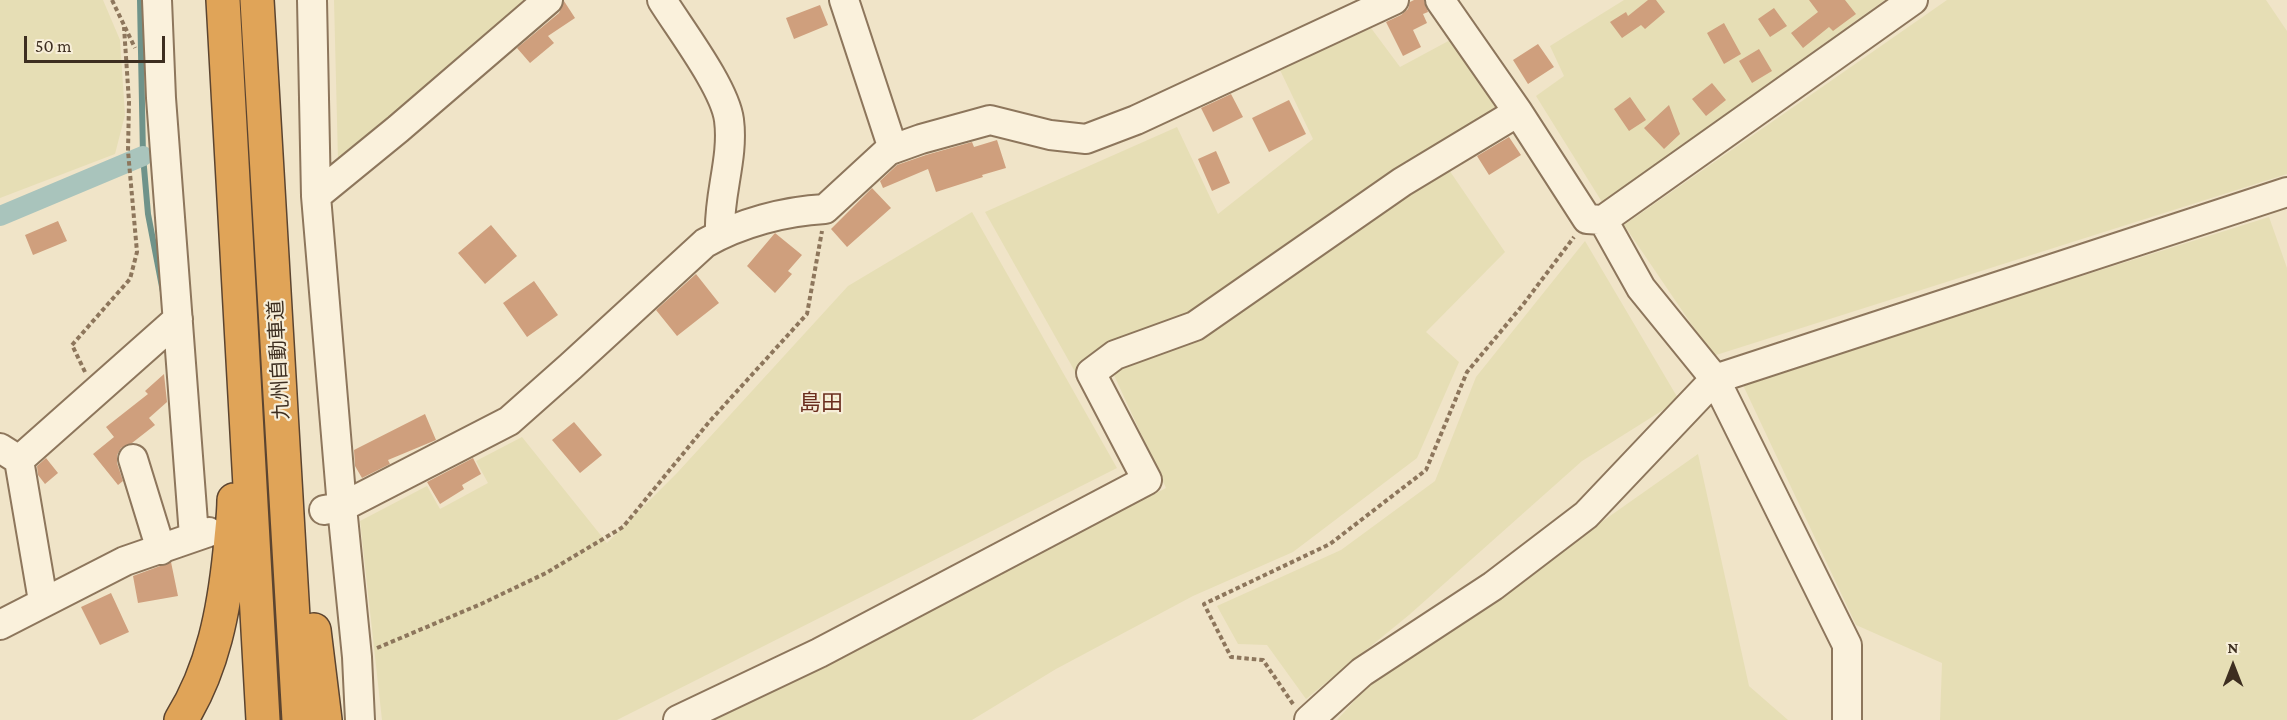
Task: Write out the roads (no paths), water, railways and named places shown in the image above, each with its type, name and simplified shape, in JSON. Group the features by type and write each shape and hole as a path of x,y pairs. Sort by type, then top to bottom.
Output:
{"highway":[{"name":"九州自動車道","path":"223,0 263,720"},
{"name":"九州自動車道","path":"257,0 299,720"},
{"path":"181,720 189,707 212,652 226,594 234,509 233,172"},
{"path":"279,370 325,720"}],"street":[{"path":"0,625 125,561 201,534 178,319 162,110 157,0"},
{"path":"312,0 316,196 333,509 357,657 360,720"},
{"path":"316,196 548,0"},
{"path":"662,0 719,90 729,119 728,164 719,217 720,234"},
{"path":"844,0 893,149"},
{"path":"1440,0 1641,288 1714,379 1847,645 1846,720"},
{"path":"1595,220 1913,0"},
{"path":"333,509 510,421 705,243 720,234 773,217 804,210 825,209 888,151 921,139 990,120 1050,135 1086,139 1136,120 1380,3"},
{"path":"678,720 819,653 1147,480 1091,373 1115,355 1195,326 1402,182 1518,112"},
{"path":"1304,716 1362,672 1493,586 1586,515 1714,379 2286,197"},
{"path":"43,601 10,454 178,319"},
{"path":"133,459 161,550"}],"waterway":[{"path":"140,0 143,156 148,214 163,292"},
{"path":"0,216 143,156"}],"district":[{"name":"島田","path":"821,403"}]}
